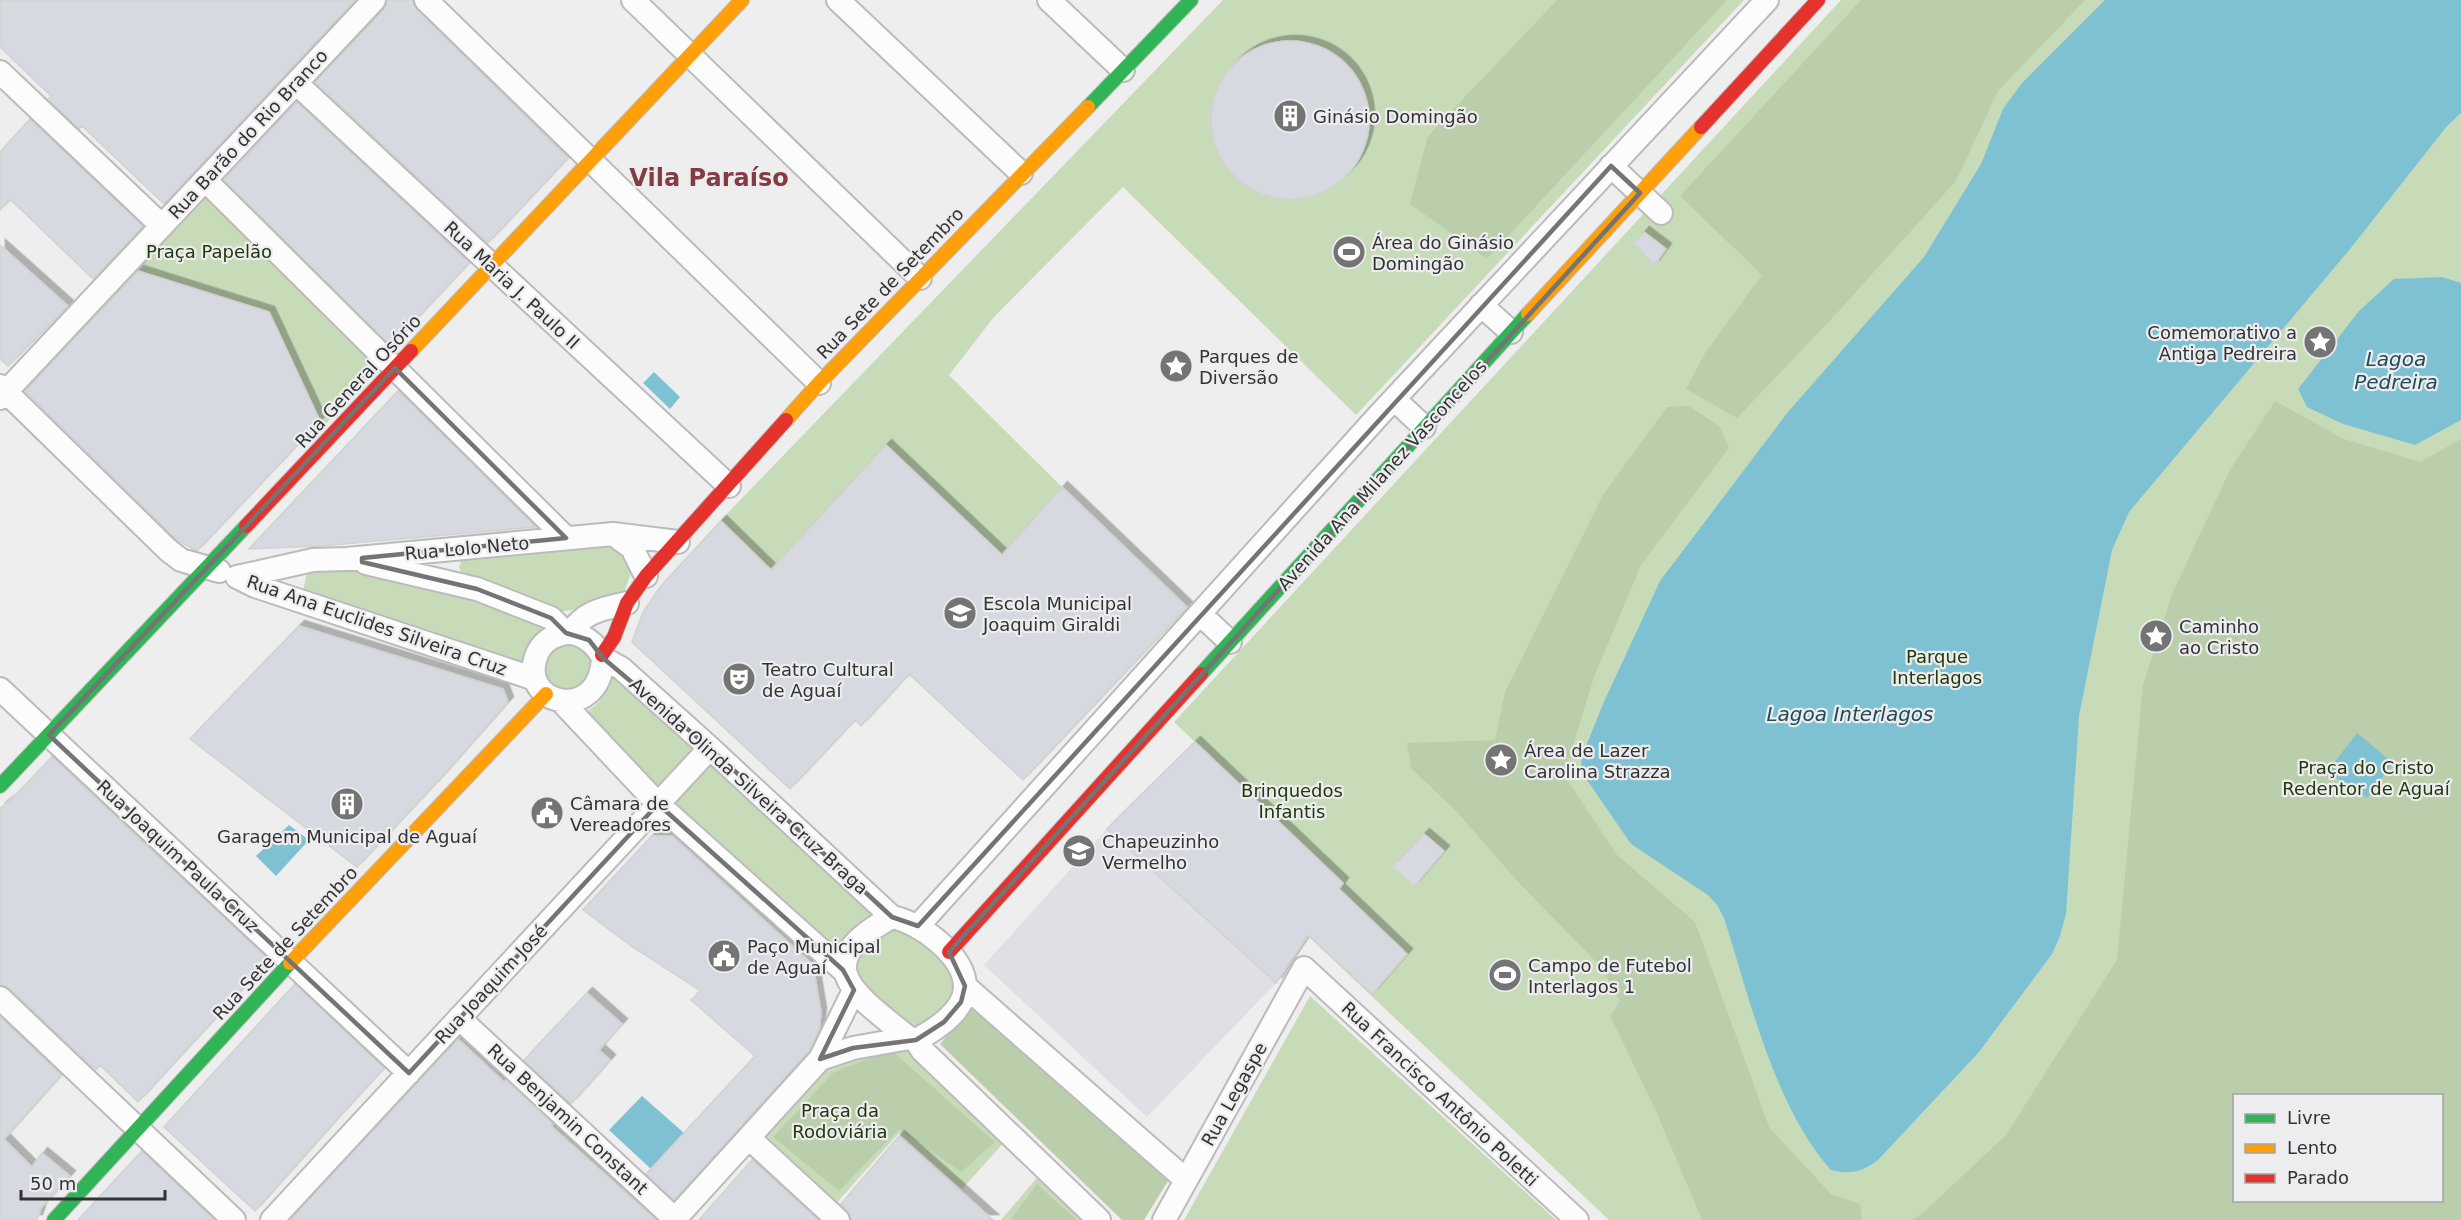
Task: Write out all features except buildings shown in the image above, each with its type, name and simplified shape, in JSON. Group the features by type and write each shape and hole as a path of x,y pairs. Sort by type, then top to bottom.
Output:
{"street":[{"name":"Rua Barão do Rio Branco","path":"2,392 374,0"},
{"path":"426,0 819,382"},
{"path":"633,0 920,278"},
{"name":"Rua General Osório","path":"0,786 741,0"},
{"path":"838,0 1022,173"},
{"path":"1049,0 1123,70"},
{"name":"Rua Sete de Setembro","path":"603,657 614,637 627,603 646,576 729,486 819,382 1191,0"},
{"path":"918,926 1394,399 1767,0"},
{"name":"Avenida Ana Milanez Vasconcelos","path":"949,952 1424,427 1818,0"},
{"path":"0,72 162,226"},
{"name":"Rua Maria J. Paulo II","path":"296,83 729,486"},
{"path":"1611,166 1661,213"},
{"path":"205,180 566,538"},
{"path":"1481,305 1511,332"},
{"name":"Rua Ana Euclides Silveira Cruz","path":"2,392 181,560 207,568 247,574 255,586 302,600 547,691"},
{"path":"1394,399 1424,427"},
{"path":"613,534 632,548 646,576"},
{"name":"Rua Lolo Neto","path":"247,574 314,560 347,559 613,534 678,542"},
{"path":"347,559 477,589 551,618 568,633 590,640 603,657 599,683 590,694 576,701 547,691"},
{"path":"302,600 300,587 305,569 314,560"},
{"path":"627,603 597,610 579,621 568,633 554,636 541,646 534,663 547,691 658,804 913,1039 1099,1220"},
{"path":"1200,614 1230,642"},
{"name":"Avenida Olinda Silveira Cruz Braga","path":"603,657 621,668 892,916"},
{"name":"Rua Joaquim Paula Cruz","path":"0,689 409,1073"},
{"name":"Rua Sete de Setembro","path":"54,1220 291,962 547,691"},
{"name":"Rua Joaquim José","path":"272,1220 710,748"},
{"path":"675,1220 820,1059 849,980 847,955 858,938 892,916 918,926 949,952 960,969 965,986 961,1002 944,1022 913,1039 853,1048 820,1059"},
{"name":"Rua Legaspe","path":"1164,1220 1304,968"},
{"name":"Rua Francisco Antônio Poletti","path":"1304,968 1577,1220"},
{"path":"965,986 1186,1180"},
{"path":"0,998 234,1220"},
{"name":"Rua Benjamin Constant","path":"459,1018 675,1220"},
{"path":"750,1139 837,1220"}],"highlighted area":[{"path":"1611,166 1640,193 949,952 965,986 961,1002 944,1022 916,1040 853,1048 820,1059 854,990 843,970 658,804 409,1073 49,735 395,368 566,538 362,558 362,562 477,589 551,618 566,633 589,640 603,658 710,748 892,917 918,926"}],"shaded area":[{"path":"1107,829 1276,983 1147,1117 984,965"}],"green space":[{"name":"Área do Ginásio Domingão","path":"1223,0 1744,0 1356,415 1123,187 994,317 949,375 1062,487 1002,555 886,445 772,568 765,564 720,521"},
{"path":"1557,0 1727,0 1487,259 1410,204 1428,136"},
{"name":"Parque Interlagos","path":"1841,0 2461,0 2461,1220 1609,1220 1309,937 1343,883 1174,722"},
{"path":"1861,0 2085,0 1998,91 1956,181 1837,313 1737,418 1686,389 1705,353 1762,275 1680,196"},
{"name":"Praça Papelão","path":"206,193 381,365 323,427 269,312 135,270"},
{"name":"Praça do Cristo Redentor de Aguaí","path":"2275,401 2344,439 2420,462 2461,439 2461,1220 1912,1220 1925,1211 2006,1135 2117,960 2143,685 2172,594 2230,470"},
{"path":"1689,406 1720,427 1729,448 1641,565 1594,677 1564,775 1617,855 1695,922 1769,1127 1831,1194 1860,1204 1862,1220 1702,1220 1656,1111 1610,1016 1620,1001 1602,968 1519,883 1456,811 1411,768 1407,743 1495,740 1505,692 1603,495 1667,407"},
{"path":"611,540 635,562 622,598 595,607 557,612 464,576 459,568 462,558"},
{"path":"347,561 549,619 529,674 304,596 308,568"},
{"path":"574,636 600,669 575,699 542,684 543,648"},
{"path":"611,667 888,915 842,963 660,801 583,715 599,702"},
{"path":"917,928 963,985 917,1037 856,988 849,956 871,930"},
{"path":"1310,996 1556,1220 1184,1220"},
{"path":"971,1007 1168,1181 1144,1220 1122,1220 940,1044"},
{"name":"Praça da Rodoviária","path":"913,1043 1008,1138 962,1189 899,1133 832,1208 754,1139 824,1063"},
{"name":"Praça da Rodoviária","path":"891,1050 995,1142 961,1172 899,1129 839,1191 773,1137 834,1072"},
{"path":"1042,1172 1092,1220 1001,1220"},
{"path":"1037,1184 1077,1220 1012,1220"}],"water":[{"name":"Lagoa Interlagos","path":"2105,0 2461,0 2461,113 2447,126 2350,249 2129,512 2112,550 2079,716 2066,914 2052,954 1979,1052 1878,1160 1856,1171 1831,1170 1811,1144 1779,1083 1754,1016 1724,918 1717,905 1708,895 1631,844 1585,777 1581,768 1582,756 1603,704 1660,581 1788,412 1924,257 1981,164 2003,109 2022,83"},
{"name":"Lagoa Pedreira","path":"2442,277 2461,283 2461,420 2415,445 2343,424 2307,407 2298,389 2359,311 2394,279"},
{"path":"654,372 680,397 670,409 643,383"},
{"path":"2357,733 2393,763 2367,798 2327,772"},
{"path":"289,825 309,840 276,876 256,856"},
{"path":"642,1096 684,1133 651,1169 609,1130"}],"traffic: fast":[{"path":"1088,107 1191,0"},
{"path":"1201,674 1528,314"},
{"path":"0,786 246,526"},
{"path":"54,1220 290,963"}],"traffic: slow":[{"path":"411,351 742,0"},
{"path":"786,420 819,383 1088,107"},
{"path":"1528,314 1701,127"},
{"path":"290,963 546,694"}],"traffic: jam":[{"path":"1701,127 1818,0"},
{"path":"246,526 411,351"},
{"path":"602,655 614,637 627,603 646,576 786,420"},
{"path":"949,952 1201,674"}],"place":[{"name":"Ginásio Domingão","path":"1290,116"},
{"name":"Área do Ginásio Domingão","path":"1349,252"},
{"name":"Comemorativo a Antiga Pedreira","path":"2320,342"},
{"name":"Parques de Diversão","path":"1176,366"},
{"name":"Escola Municipal Joaquim Giraldi","path":"960,613"},
{"name":"Caminho ao Cristo","path":"2156,636"},
{"name":"Teatro Cultural de Aguaí","path":"739,679"},
{"name":"Área de Lazer Carolina Strazza","path":"1501,760"},
{"name":"Garagem Municipal de Aguaí","path":"347,804"},
{"name":"Câmara de Vereadores","path":"547,813"},
{"name":"Chapeuzinho Vermelho","path":"1079,851"},
{"name":"Paço Municipal de Aguaí","path":"724,956"},
{"name":"Campo de Futebol Interlagos 1","path":"1505,975"}],"district":[{"name":"Vila Paraíso","path":"709,178"}],"park label":[{"name":"Brinquedos Infantis","path":"1292,800"}]}
